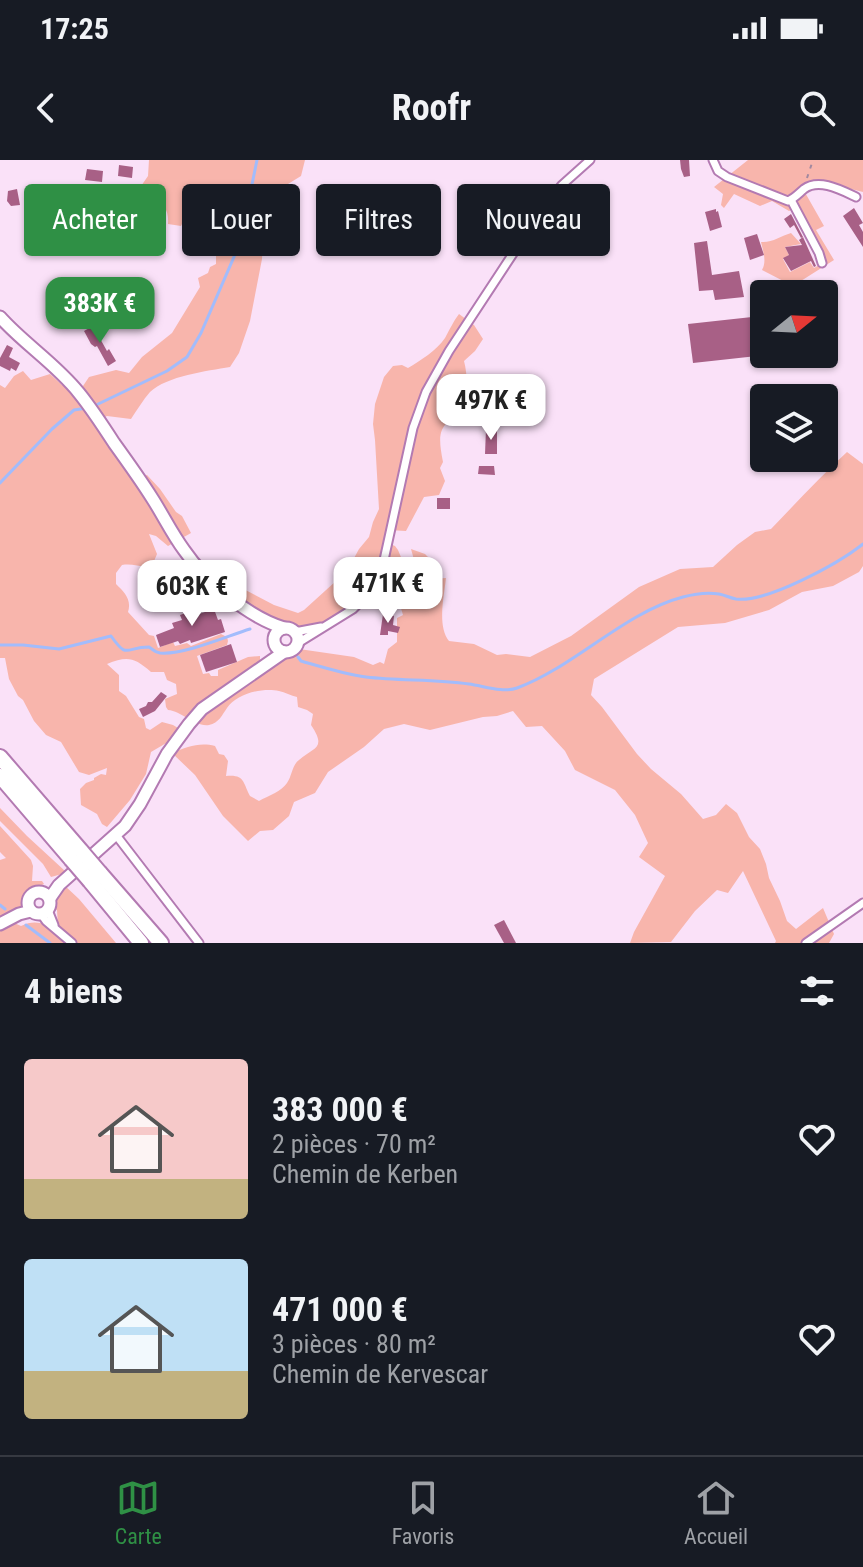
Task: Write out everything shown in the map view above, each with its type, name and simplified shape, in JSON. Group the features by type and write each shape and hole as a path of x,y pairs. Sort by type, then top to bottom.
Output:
{"highway":[{"path":"0,757 95,877 161,943"},
{"path":"0,776 76,855"},
{"path":"95,877 141,943"}],"street":[{"path":"282,638 297,636 298,643 359,605 371,591 387,549 415,418 432,379 543,208 562,185 590,160"},
{"path":"713,160 718,171 727,177 786,200 820,184 856,197"},
{"path":"791,200 822,263"},
{"path":"0,317 83,397 152,497 185,553 199,569 224,592 267,622 282,638"},
{"path":"0,924 37,906 116,835 136,811 167,754 189,724 211,702 269,661 282,638 327,625"},
{"path":"116,835 199,943"},
{"path":"806,943 863,903"},
{"path":"37,906 46,921 72,943"}],"path":[{"path":"804,189 813,160"}],"shaded area":[{"path":"149,160 305,160 301,176 288,184 182,184 181,226 168,224 166,184 142,184 148,176"},
{"path":"748,160 863,160 863,192 815,180 803,189 824,226 816,230 834,260 802,280 781,280 762,270 761,242 791,233 801,244 785,247 789,255 783,259 790,272 810,262 814,268 821,264 794,209 789,211 772,201 760,206 734,194 724,208 721,205 723,194 714,187"},
{"path":"216,256 262,256 250,321 239,353 230,367 188,375 157,386 131,419 107,416 95,422 134,479 147,475 182,516 191,533 168,546 149,534 157,554 152,566 122,565 116,573 116,584 128,600 128,612 149,635 154,636 158,648 173,642 175,646 187,643 191,646 221,634 227,637 227,645 197,656 203,674 218,676 218,670 248,657 260,656 253,667 258,671 299,649 354,657 373,665 384,664 388,649 397,642 397,618 403,615 400,605 377,599 373,593 377,587 369,587 344,612 326,623 311,627 295,626 279,622 235,595 211,575 212,565 232,583 274,605 298,613 347,571 369,537 379,509 373,424 375,404 384,377 393,366 408,368 433,351 459,314 474,325 483,339 464,361 470,406 443,428 440,441 443,462 440,468 445,481 439,495 424,497 406,531 388,530 385,542 398,550 411,581 418,574 411,549 430,559 430,579 446,578 442,619 449,641 474,644 497,655 530,657 571,636 639,587 680,569 713,567 755,532 771,529 826,472 838,472 838,461 847,452 863,464 863,566 859,572 833,586 802,592 769,610 725,623 678,627 594,679 591,695 637,754 703,819 716,815 726,804 737,813 749,837 760,849 787,921 796,929 823,908 834,934 829,943 775,943 743,871 728,893 717,890 695,911 671,942 630,943 665,876 639,857 648,843 635,815 615,790 575,770 565,751 542,726 526,727 513,711 430,730 404,724 384,729 328,772 315,793 294,802 289,816 273,830 260,831 248,841 223,816 195,775 172,753 198,745 215,746 228,761 226,776 240,778 250,796 259,801 285,786 297,762 317,747 318,739 311,725 313,714 298,707 297,697 265,690 237,699 218,721 209,725 198,724 166,707 165,699 177,694 176,684 167,680 164,672 151,672 130,659 120,660 107,664 119,675 119,691 144,719 146,728 150,730 162,722 178,728 168,742 151,752 146,774 130,800 107,827 97,814 81,805 80,789 101,774 106,775 107,768 89,775 79,772 61,742 46,735 34,721 9,679 5,658 0,658 0,385 5,388 14,376 23,371 31,380 50,374 62,385 81,389 89,377 116,370 129,373 142,357 172,333 200,287 198,278 216,264"},
{"path":"0,808 65,871 62,874 51,877 43,864 0,821"},
{"path":"0,826 31,860 32,881 42,881 44,884 28,891 23,907 12,922 21,926 35,923 58,928 57,910 48,906 64,885 116,943 0,943 0,860 6,858 0,852"}],"building":[{"path":"680,160 689,160 690,176 684,177"},
{"path":"119,165 133,167 132,178 118,176"},
{"path":"87,169 103,171 102,182 85,180"},
{"path":"17,189 20,205 11,206 7,201 8,191"},
{"path":"854,208 863,223 859,225 863,232 863,247 843,216"},
{"path":"716,209 722,227 710,231 705,212"},
{"path":"791,214 801,238 794,225 790,228 784,219"},
{"path":"757,234 764,255 750,260 744,238"},
{"path":"803,237 816,266 811,261 791,271 783,258 789,255 785,247 802,245 799,240"},
{"path":"707,241 712,275 739,271 744,297 715,300 713,290 699,291 694,243"},
{"path":"66,296 77,313 67,319 56,302"},
{"path":"750,317 750,357 693,363 688,324"},
{"path":"93,326 116,361 108,366 84,331"},
{"path":"7,345 13,348 9,357 20,363 16,371 0,366 0,358"},
{"path":"486,429 497,429 497,454 485,454"},
{"path":"479,466 494,466 495,475 478,474"},
{"path":"437,498 450,498 450,509 437,509"},
{"path":"164,563 177,588 161,596 148,572"},
{"path":"214,609 225,632 191,643 190,640 180,644 178,641 160,647 156,635 174,628 172,623 182,620 180,615 194,610 196,615"},
{"path":"383,614 394,616 393,625 400,627 398,633 388,631 388,635 380,635"},
{"path":"231,644 237,662 206,672 200,655"},
{"path":"161,692 167,696 155,711 143,717 139,709 152,702"},
{"path":"504,920 516,943 504,943 494,925"}],"waterway":[{"path":"94,406 167,371 187,357 201,333 240,243 257,160"},
{"path":"0,483 74,410 87,408"},
{"path":"298,657 301,661 366,677 512,689 538,679 662,604 710,593 736,599 766,595 820,571 863,544"},
{"path":"0,645 59,649 111,636 124,650 149,647 158,653 170,653 250,629"},
{"path":"0,905 5,909"},
{"path":"26,925 50,943"}]}
